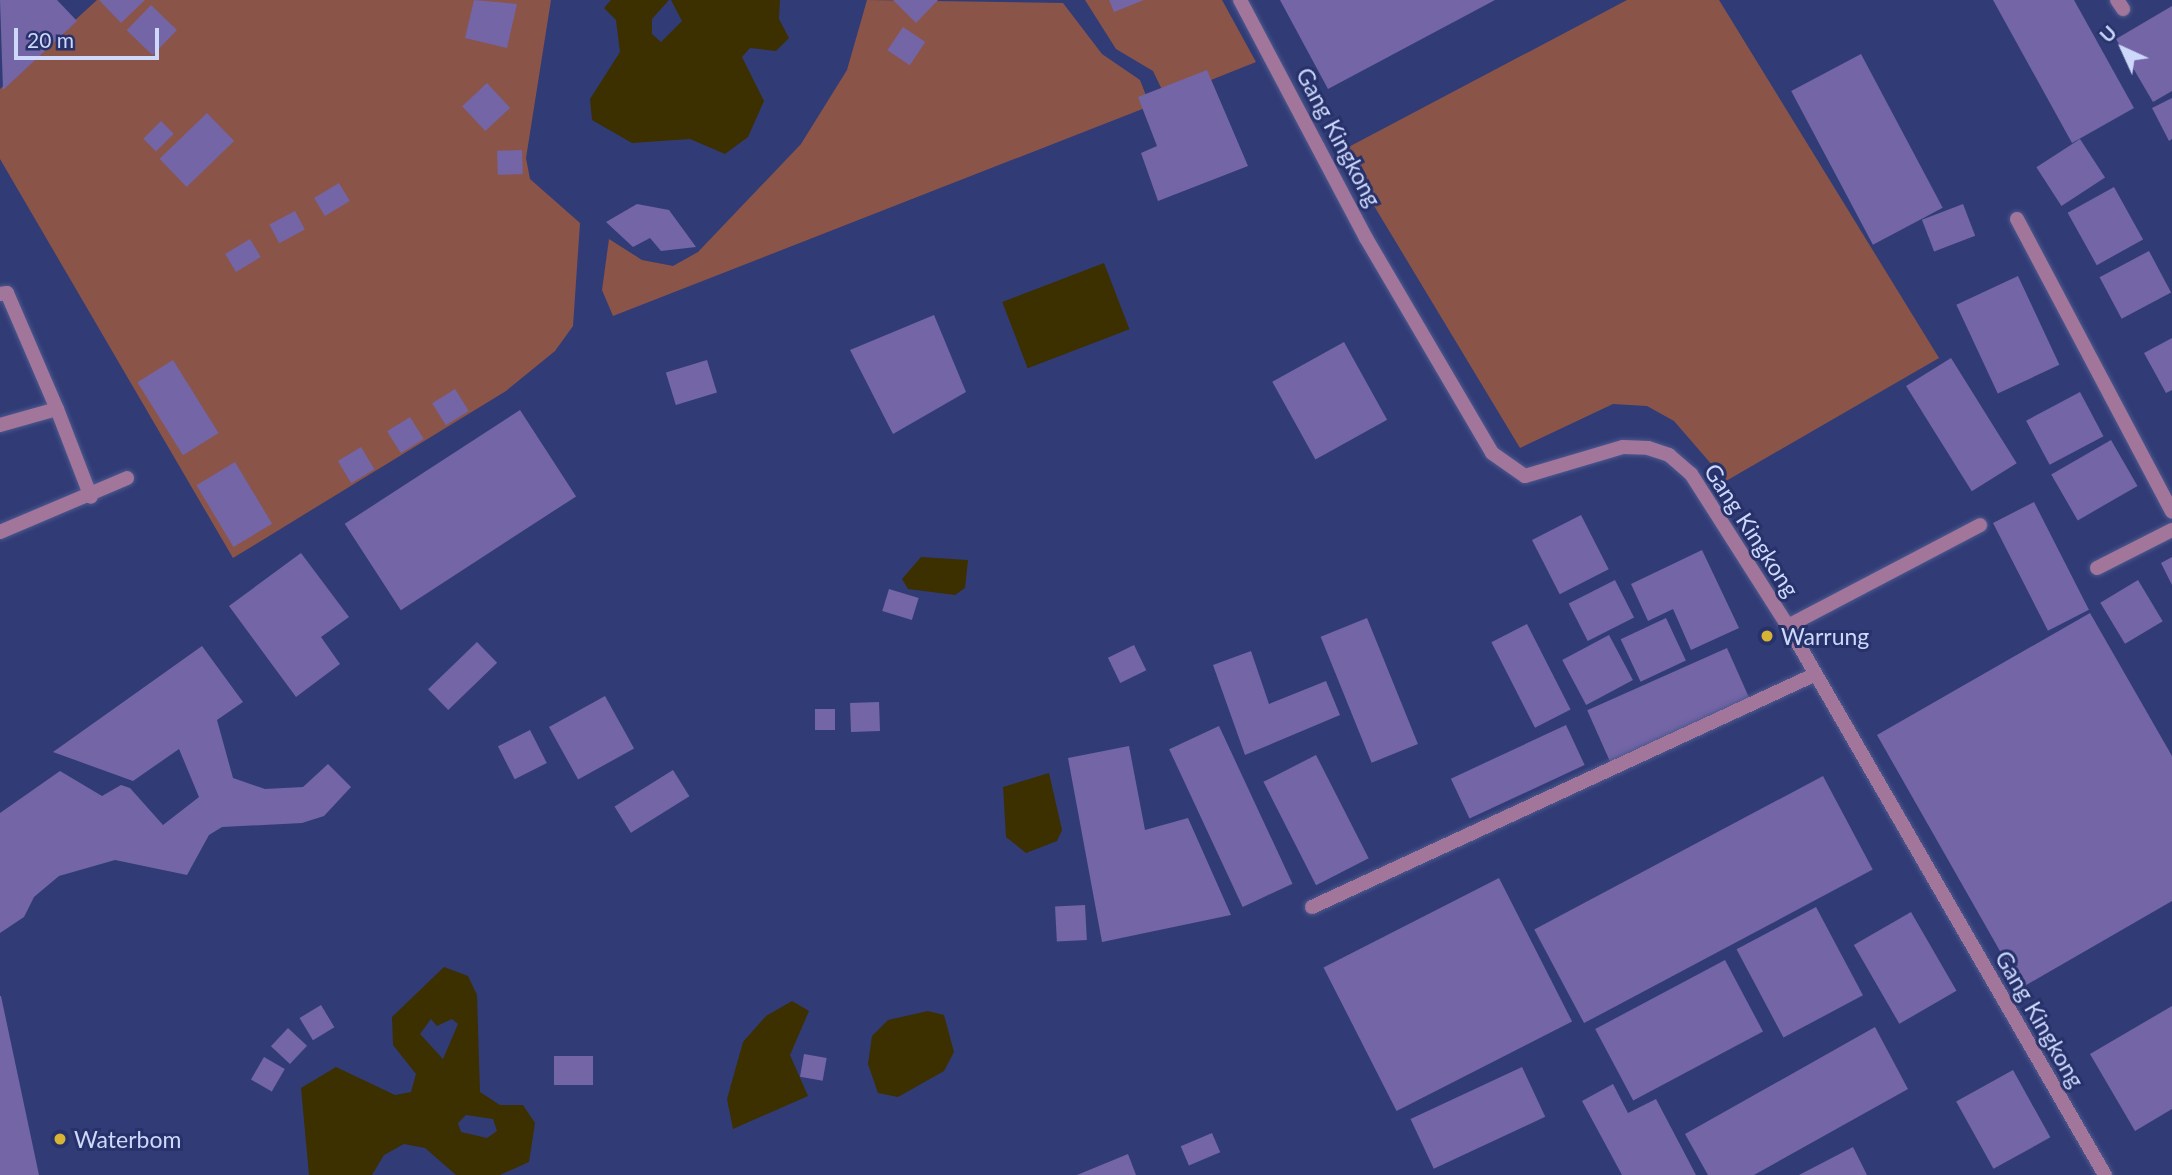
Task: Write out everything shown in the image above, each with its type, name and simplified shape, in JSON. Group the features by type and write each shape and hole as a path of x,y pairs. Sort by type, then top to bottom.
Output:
{"street":[{"name":"Gang Kingkong","path":"1240,0 1367,239 1492,453 1525,476 1623,446 1669,454 1691,474 1788,626 2105,1175"},
{"path":"2017,219 2172,512"},
{"path":"0,294 7,293 91,497"},
{"path":"0,425 57,409"},
{"path":"0,531 91,497 127,478"},
{"path":"1788,626 1980,525"},
{"path":"2097,568 2172,530"},
{"path":"1312,907 1816,674"}],"shaded area":[{"path":"97,0 551,0 526,158 530,179 580,223 573,326 555,351 506,391 233,558 0,159 0,89"},
{"path":"611,0 669,0 652,19 652,34 661,42 682,21 671,0 780,0 779,19 789,38 776,51 750,48 742,57 764,101 748,137 725,154 690,139 632,143 592,120 590,99 620,52 616,20 604,8"},
{"path":"867,0 1063,3 1102,54 1140,80 1150,106 613,316 602,290 609,239 642,260 673,266 698,252 801,144 847,70"},
{"path":"1085,0 1222,0 1256,62 1166,98 1153,71 1116,49"},
{"path":"1627,0 1719,0 1939,358 1726,481 1674,421 1647,406 1613,404 1520,448 1341,151"},
{"path":"1104,263 1129,329 1028,368 1002,302"},
{"path":"921,557 968,560 965,588 955,595 908,589 902,579"},
{"path":"1049,773 1062,830 1057,841 1026,853 1006,837 1003,787"},
{"path":"444,967 468,976 477,995 480,1092 500,1105 523,1105 535,1123 529,1162 500,1175 456,1175 425,1148 404,1144 384,1155 372,1175 309,1175 301,1088 336,1067 395,1095 411,1092 416,1074 393,1045 392,1017","holes":["431,1019 437,1026 452,1019 458,1024 443,1059 420,1034","466,1115 493,1119 497,1131 487,1138 461,1132 458,1123"]},
{"path":"792,1001 809,1011 790,1055 808,1096 733,1129 727,1099 743,1042 766,1016"},
{"path":"928,1011 944,1015 954,1052 944,1071 898,1097 878,1093 868,1064 872,1036 888,1020"}],"building":[{"path":"0,0 57,0 77,21 3,90"},
{"path":"99,0 145,0 121,23"},
{"path":"474,0 517,4 507,48 465,38"},
{"path":"893,0 938,0 916,23"},
{"path":"1109,0 1144,0 1114,12"},
{"path":"1280,0 1495,0 1328,89"},
{"path":"1993,0 2074,0 2134,108 2072,143"},
{"path":"151,5 177,30 153,55 127,30"},
{"path":"2172,6 2172,91 2153,102 2116,39"},
{"path":"903,27 925,42 910,65 887,50"},
{"path":"1861,54 1943,208 1873,245 1791,91"},
{"path":"1207,70 1248,166 1158,201 1141,153 1157,146 1138,97"},
{"path":"487,83 510,108 485,131 462,106"},
{"path":"2172,98 2172,139 2169,141 2152,108"},
{"path":"207,113 234,141 187,187 160,159"},
{"path":"161,121 174,134 156,151 143,139"},
{"path":"2080,139 2105,178 2061,206 2036,167"},
{"path":"522,150 523,174 498,175 497,151"},
{"path":"339,183 350,201 325,216 314,198"},
{"path":"2114,187 2143,239 2097,265 2068,213"},
{"path":"637,204 669,210 696,247 661,251 650,238 633,247 606,222"},
{"path":"1963,204 1975,236 1934,252 1922,220"},
{"path":"295,211 305,230 279,243 269,225"},
{"path":"250,239 261,257 236,272 225,254"},
{"path":"2149,251 2171,292 2122,319 2100,277"},
{"path":"2018,276 2059,365 1998,394 1956,305"},
{"path":"934,315 966,392 893,434 850,350"},
{"path":"2172,338 2172,390 2166,393 2144,353"},
{"path":"1344,342 1387,420 1315,460 1272,382"},
{"path":"1951,358 2017,463 1972,491 1906,386"},
{"path":"173,360 219,433 183,455 137,382"},
{"path":"707,360 717,393 676,405 666,373"},
{"path":"455,389 469,411 446,425 432,403"},
{"path":"2080,392 2103,436 2050,465 2026,421"},
{"path":"520,410 576,496 401,610 345,524"},
{"path":"410,417 424,439 401,453 387,431"},
{"path":"2111,440 2138,486 2078,520 2051,474"},
{"path":"361,447 374,469 351,483 338,461"},
{"path":"235,462 272,524 234,547 196,485"},
{"path":"2034,502 2089,610 2048,631 1993,523"},
{"path":"1581,515 1609,569 1560,594 1532,540"},
{"path":"1702,550 1739,628 1691,650 1673,609 1648,621 1631,584"},
{"path":"301,553 349,617 321,637 340,664 296,697 229,606"},
{"path":"2172,557 2172,585 2161,563"},
{"path":"1615,580 1634,617 1588,641 1569,604"},
{"path":"2138,580 2163,621 2125,644 2100,603"},
{"path":"889,589 919,598 912,620 882,611"},
{"path":"2090,613 2172,756 2172,901 2021,988 1877,735"},
{"path":"1367,618 1418,744 1372,763 1321,637"},
{"path":"1666,618 1686,661 1641,682 1621,639"},
{"path":"1527,624 1571,710 1535,728 1491,642"},
{"path":"1609,635 1633,680 1586,705 1562,660"},
{"path":"477,642 497,663 448,710 428,689"},
{"path":"1134,645 1146,670 1120,683 1108,658"},
{"path":"202,646 243,702 217,720 233,778 265,789 303,787 328,764 351,787 324,816 302,823 222,827 209,835 187,875 115,860 59,876 34,897 24,917 0,933 0,813 60,771 102,796 121,785 130,788 163,825 199,797 179,749 133,781 53,752"},
{"path":"1727,648 1750,699 1610,761 1587,710"},
{"path":"1251,651 1269,704 1326,681 1340,715 1245,755 1213,665"},
{"path":"605,696 634,748 578,780 549,727"},
{"path":"879,702 880,731 851,732 850,703"},
{"path":"815,709 835,709 835,730 815,730"},
{"path":"1566,725 1585,765 1469,819 1451,779"},
{"path":"1219,726 1293,884 1243,907 1169,749"},
{"path":"530,730 547,763 515,779 498,746"},
{"path":"1129,746 1145,830 1188,818 1231,915 1102,942 1068,758"},
{"path":"1316,755 1369,858 1316,885 1263,782"},
{"path":"673,770 689,796 631,833 614,807"},
{"path":"1823,776 1873,870 1584,1023 1534,930"},
{"path":"1499,878 1572,1021 1397,1111 1323,967"},
{"path":"1085,905 1087,940 1057,942 1055,907"},
{"path":"1816,907 1863,995 1783,1038 1737,949"},
{"path":"1911,912 1956,991 1899,1024 1854,945"},
{"path":"1725,960 1763,1032 1633,1101 1595,1029"},
{"path":"1,996 39,1175 0,1175"},
{"path":"321,1005 334,1027 313,1040 300,1018"},
{"path":"2172,1006 2172,1109 2135,1131 2090,1054"},
{"path":"1875,1027 1908,1089 1754,1175 1708,1175 1685,1134"},
{"path":"288,1028 307,1046 290,1064 271,1046"},
{"path":"804,1054 827,1058 823,1081 800,1077"},
{"path":"554,1056 593,1056 593,1085 554,1085"},
{"path":"264,1057 285,1069 272,1092 251,1080"},
{"path":"1522,1067 1545,1117 1434,1169 1411,1119"},
{"path":"2013,1070 2050,1137 1993,1169 1956,1102"},
{"path":"1613,1084 1628,1113 1656,1099 1696,1175 1622,1175 1582,1101"},
{"path":"1212,1133 1220,1152 1189,1166 1181,1146"},
{"path":"1853,1147 1867,1175 1799,1175"},
{"path":"1128,1154 1136,1175 1077,1175"}],"place":[{"name":"Warrung","path":"1767,636"},
{"name":"Waterbom","path":"60,1139"}]}
